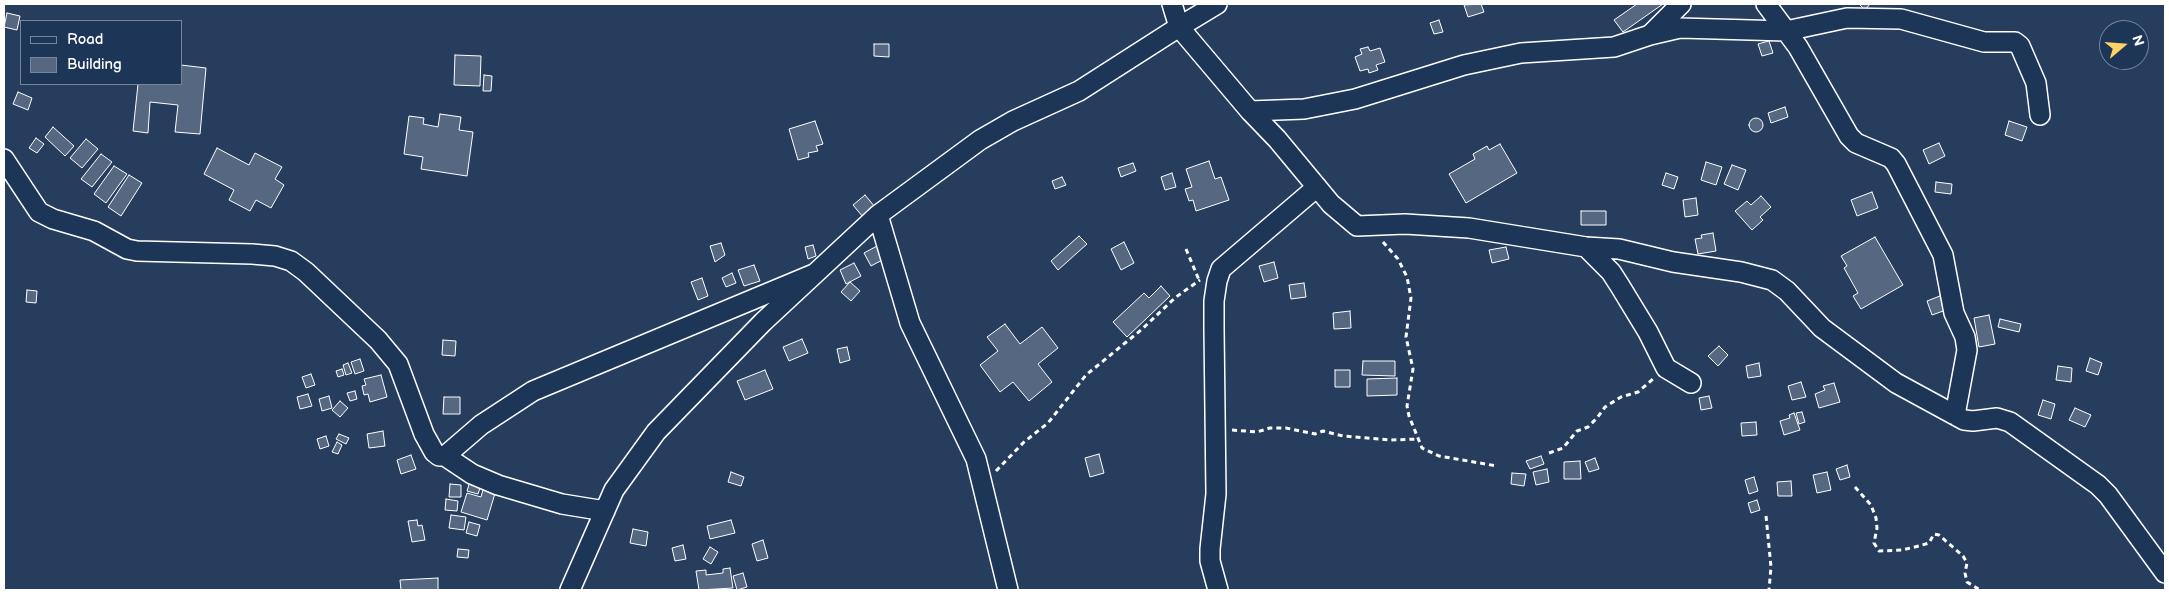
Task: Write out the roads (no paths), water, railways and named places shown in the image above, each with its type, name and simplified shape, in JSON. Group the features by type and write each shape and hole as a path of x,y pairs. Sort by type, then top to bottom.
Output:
{"street":[{"path":"1172,4 1179,27 1331,204 1357,226 1405,224 1469,228 1586,247 1619,249 1673,262 1741,272 1772,280 1787,291 1822,328 1896,383 1964,420 1973,421 1997,418 2010,422 2098,485 2165,573"},
{"path":"570,590 614,490 656,432 763,322 878,215 980,140 1013,121 1079,92 1216,4"},
{"path":"1650,35 1681,4"},
{"path":"1766,4 1786,31 1849,136 1856,143 1891,158 1896,164 1943,255 1954,312 1965,337 1967,350 1955,415"},
{"path":"1250,111 1304,109 1355,99 1464,65 1546,50 1614,47 1650,35 1680,28 1786,31 1847,18 1916,21 1984,42 2015,42 2020,46 2036,83 2040,114"},
{"path":"4,159 39,212 53,219 94,231 127,249 137,251 260,254 290,261 306,272 378,340 398,364 424,434 434,452 439,456 445,456 472,474 498,485 562,504 605,511"},
{"path":"1218,590 1210,561 1210,549 1216,494 1214,301 1221,269 1317,187"},
{"path":"878,215 910,323 972,452 984,484 1008,590"},
{"path":"1586,247 1611,272 1648,332 1666,368 1691,383"},
{"path":"445,456 481,425 533,391 814,274"}]}
